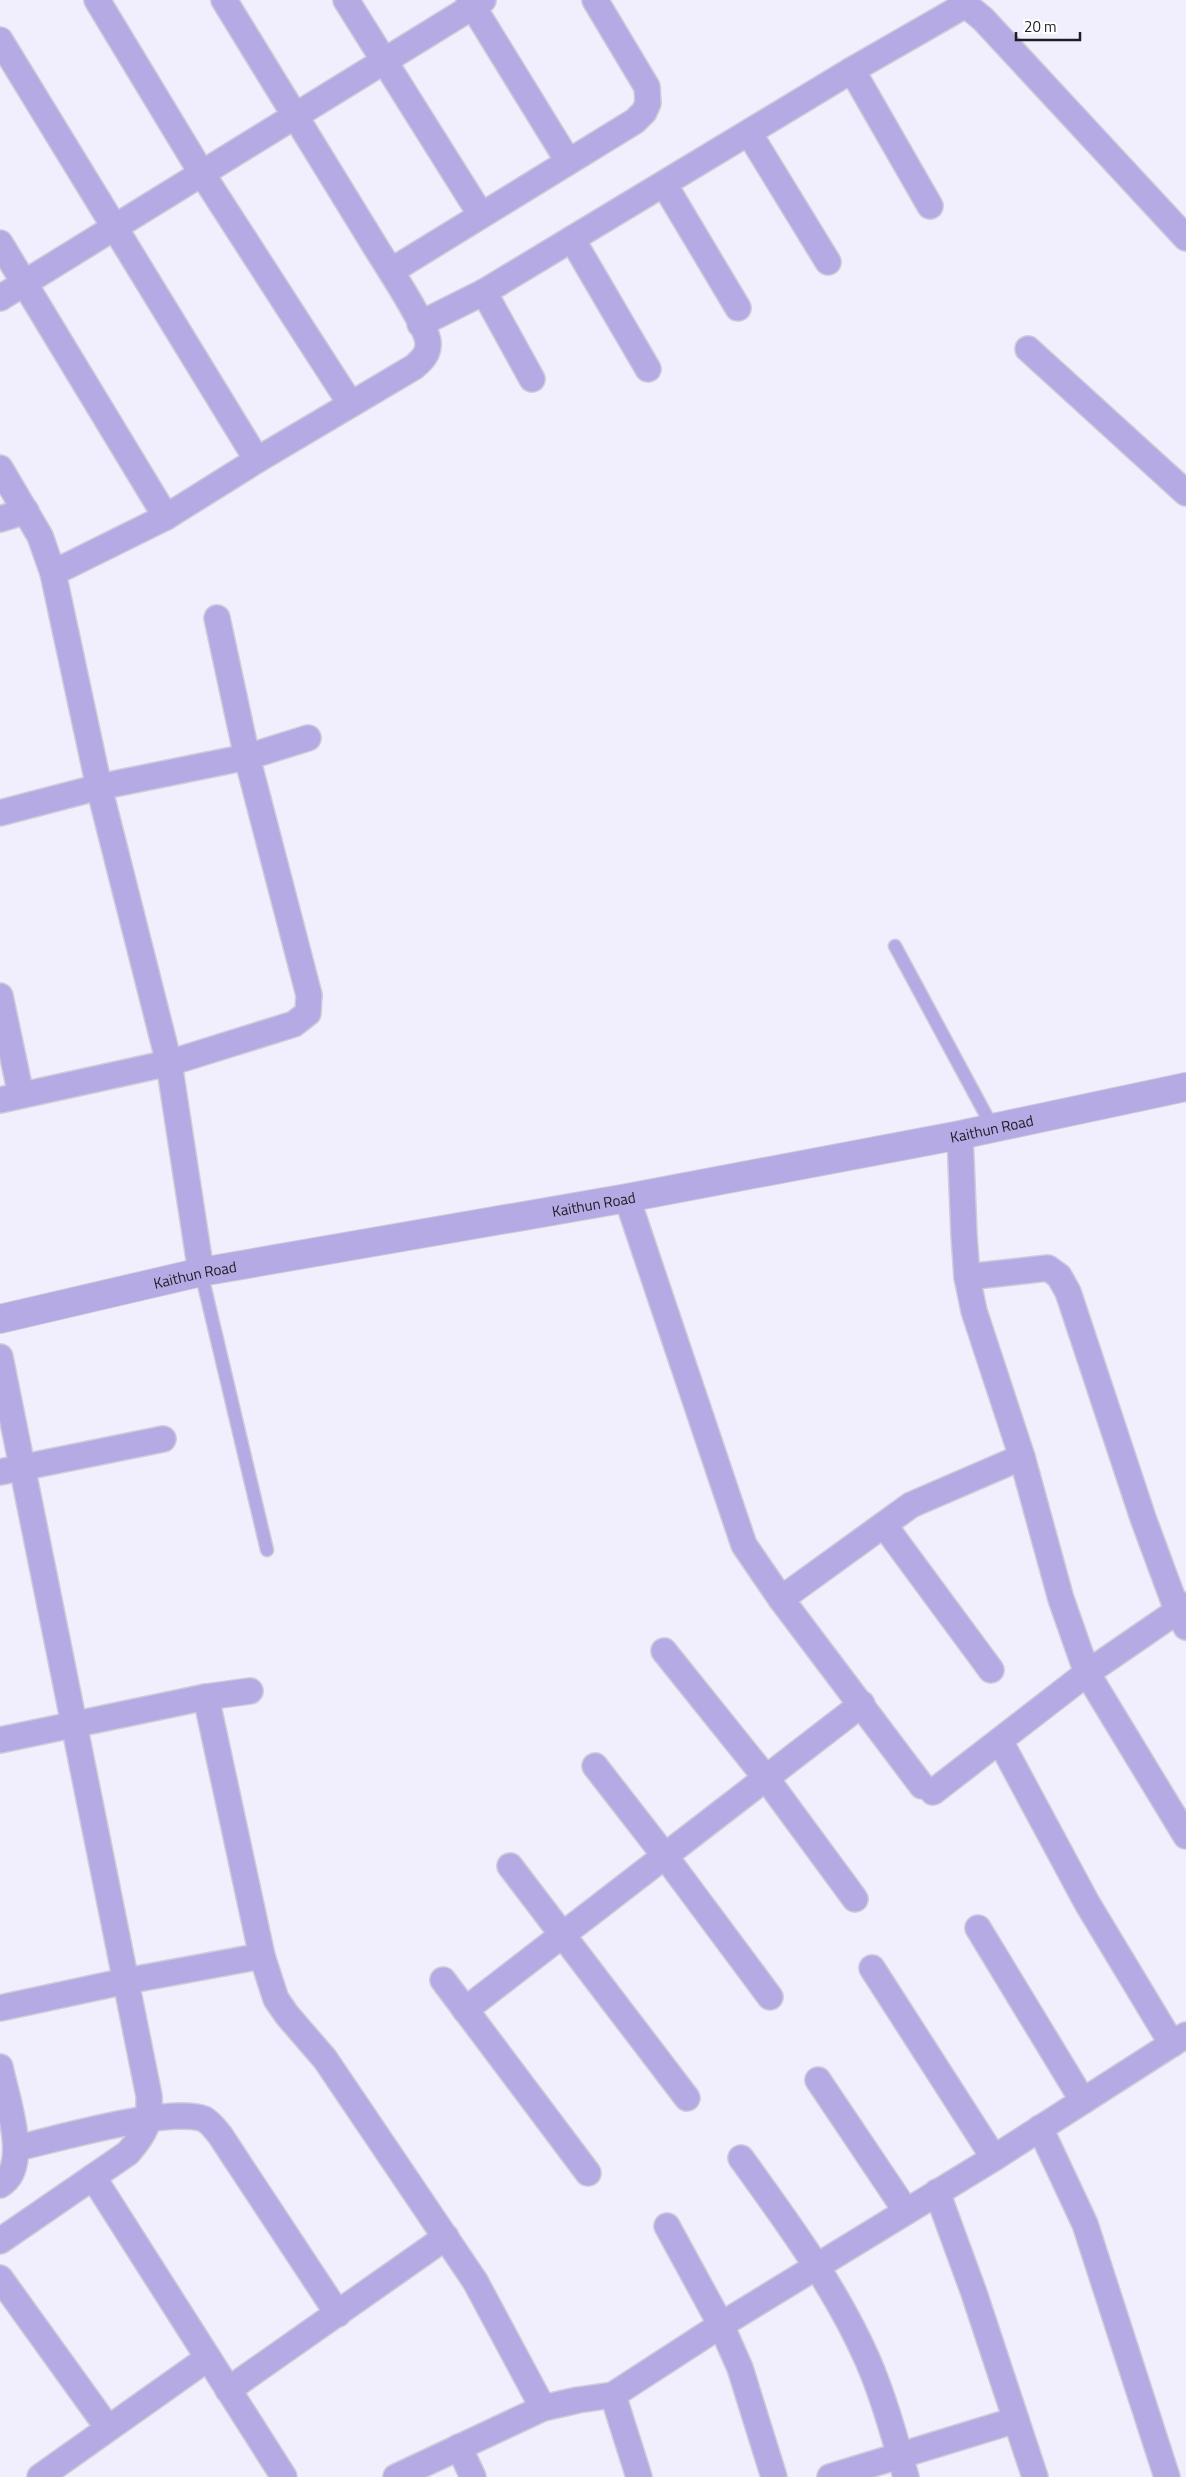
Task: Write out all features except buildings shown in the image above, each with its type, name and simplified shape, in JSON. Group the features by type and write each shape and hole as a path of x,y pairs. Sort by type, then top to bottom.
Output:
{"street":[{"path":"97,0 201,172 350,403"},
{"path":"53,572 166,517 424,358 428,340 391,271 224,0"},
{"path":"346,0 480,214"},
{"path":"391,271 480,214 635,121 644,112 649,95 643,80 595,0"},
{"path":"0,298 475,2 568,161"},
{"path":"420,324 484,292 964,2 1186,238"},
{"path":"0,40 257,460"},
{"path":"852,70 930,206"},
{"path":"749,133 828,262"},
{"path":"664,184 738,308"},
{"path":"572,239 648,369"},
{"path":"0,243 166,517"},
{"path":"484,292 532,379"},
{"path":"1028,349 1186,493"},
{"path":"0,468 40,536 53,572 99,787 169,1063 201,1272"},
{"path":"0,519 26,511"},
{"path":"0,996 10,1098 169,1063 294,1024 308,1013 309,995 247,757 217,618"},
{"path":"0,813 99,787 247,757 308,738"},
{"name":"Kaithun Road","path":"0,1319 201,1272 627,1198 960,1135 1186,1087"},
{"path":"960,1135 967,1277 974,1311 1022,1458 1061,1600 1088,1673 1186,1836"},
{"path":"627,1198 744,1544 781,1598 928,1789 1000,1740 1088,1673 1183,1614 1142,1518 1068,1292 1059,1276 1048,1268 967,1277"},
{"path":"0,1357 11,1470 73,1724 149,2096 150,2118 144,2134 128,2153 0,2241"},
{"path":"11,1470 163,1439"},
{"path":"781,1598 911,1505 1022,1458"},
{"path":"884,1525 991,1670"},
{"path":"664,1651 766,1778 855,1899"},
{"path":"0,1740 206,1697 250,1691"},
{"path":"206,1697 262,1956 276,1999 287,2015 325,2059 475,2281 543,2408"},
{"path":"465,2010 862,1704"},
{"path":"396,2477 543,2408 613,2395 721,2325 994,2158 1179,2039 1087,1903 1000,1740"},
{"path":"595,1766 770,1997"},
{"path":"510,1866 687,2098"},
{"path":"978,1928 1083,2101"},
{"path":"0,2008 126,1981 262,1956"},
{"path":"872,1968 994,2158"},
{"path":"443,1980 588,2173"},
{"path":"0,2067 17,2148 15,2167 7,2181 0,2185"},
{"path":"818,2080 906,2211"},
{"path":"17,2148 150,2118 188,2116 206,2120 220,2135 338,2314"},
{"path":"1040,2128 1086,2224 1167,2477"},
{"path":"741,2158 816,2266 845,2313 869,2362 903,2466"},
{"path":"92,2178 284,2477"},
{"path":"937,2192 1035,2477"},
{"path":"668,2226 721,2325 740,2368 774,2477"},
{"path":"228,2390 446,2238"},
{"path":"0,2278 108,2428"},
{"path":"40,2477 208,2358"},
{"path":"613,2395 639,2477"},
{"path":"830,2477 903,2466 1016,2420"},
{"path":"459,2448 473,2477"}],"lane":[{"path":"895,946 993,1128"},
{"path":"201,1272 267,1550"}]}
